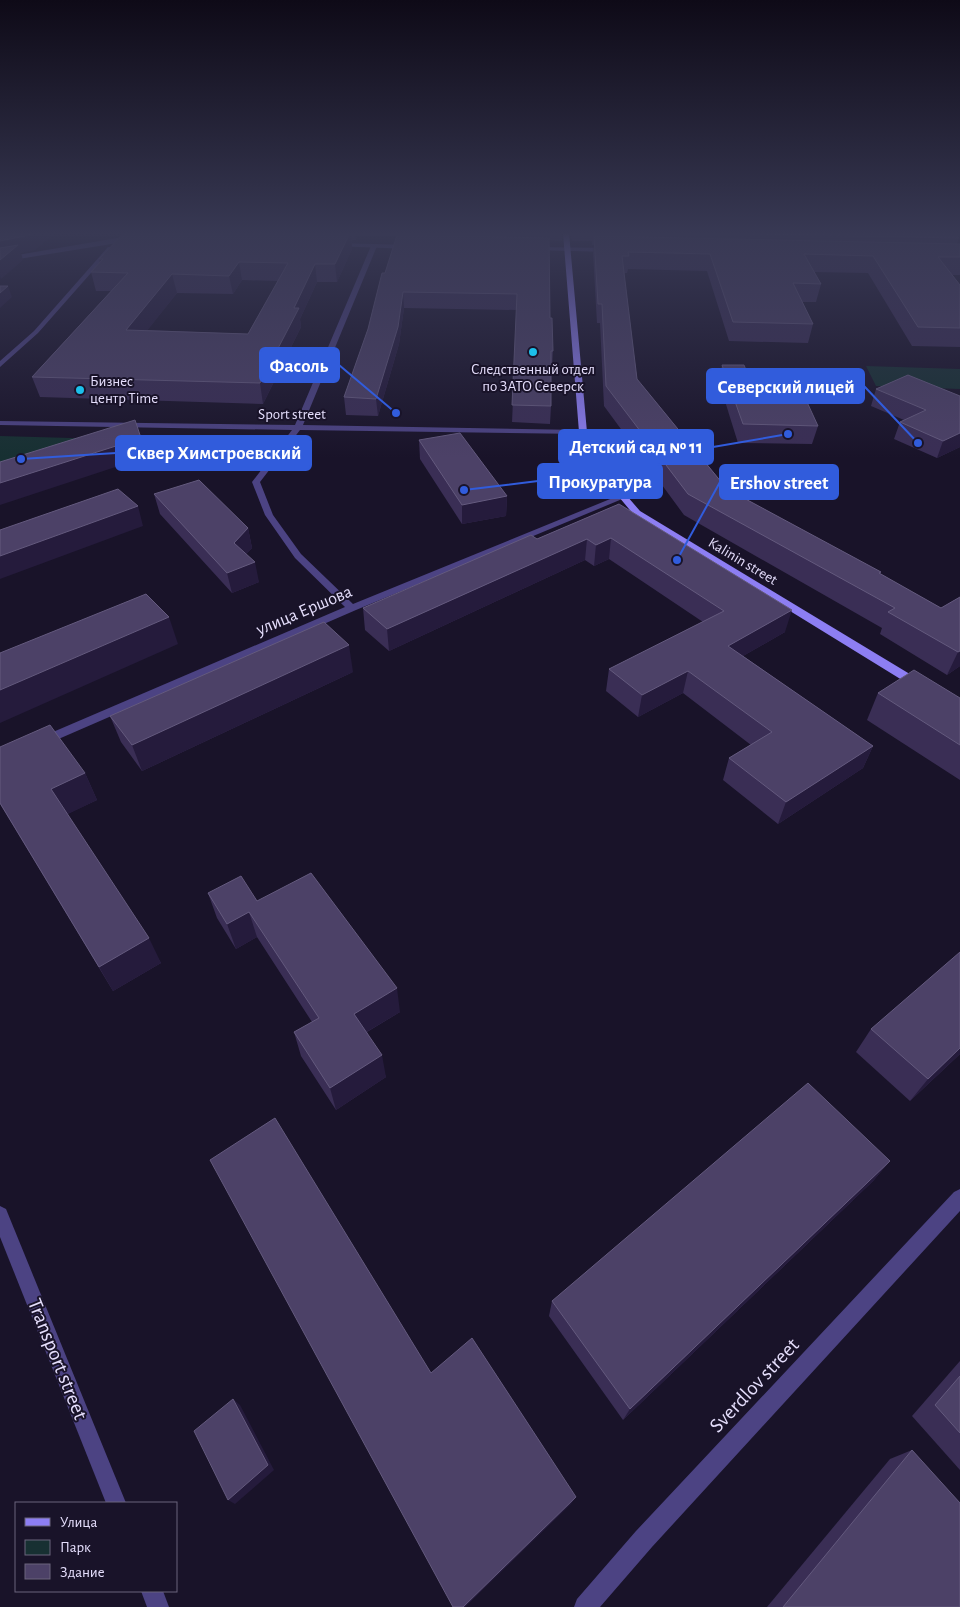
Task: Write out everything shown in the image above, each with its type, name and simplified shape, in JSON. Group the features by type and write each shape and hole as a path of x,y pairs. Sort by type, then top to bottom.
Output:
{"main road":[{"name":"Kalinin street","path":"572,308 583,432 623,497 638,513 927,690"}],"street":[{"path":"0,364 36,332 57,308"},
{"path":"348,308 298,427 256,482 269,515 298,556 352,608"},
{"name":"Sport street","path":"0,423 583,432"},
{"name":"улица Ершова","path":"34,745 352,608 623,497"},
{"name":"Sverdlov street","path":"585,1607 651,1532 960,1198"},
{"name":"Transport street","path":"0,1215 116,1502"},
{"path":"152,1592 158,1607"}],"green space":[{"path":"866,366 960,369 960,389 876,386"},
{"path":"0,436 107,439 0,471"}],"building":[{"path":"96,308 144,308 126,330 248,334 263,308 299,308 260,383 32,377"},
{"path":"373,308 401,308 398,327 376,399 344,397 368,329"},
{"path":"516,308 550,308 553,351 551,351 551,406 512,405"},
{"path":"602,308 628,308 637,379 727,489 881,572 879,573 941,608 960,597 960,651 958,652 888,612 895,608 688,494 606,386"},
{"path":"728,308 805,308 813,324 733,322"},
{"path":"906,308 960,308 960,328 918,327"},
{"path":"722,365 744,365 748,375 795,376 818,426 743,424"},
{"path":"908,375 960,396 960,433 943,441 900,422 926,410 876,389"},
{"path":"135,420 141,438 0,483 0,462"},
{"path":"460,433 507,496 462,505 419,440"},
{"path":"199,480 248,528 234,543 255,562 227,573 154,494"},
{"path":"118,489 138,506 0,556 0,530"},
{"path":"619,504 792,610 728,646 873,746 786,802 729,758 772,732 688,671 642,695 609,669 724,611 611,538 596,545 587,539 387,629 363,608 531,535 537,539"},
{"path":"146,594 169,617 0,690 0,653"},
{"path":"324,622 349,645 132,745 110,716"},
{"path":"914,670 960,698 960,745 878,693"},
{"path":"50,725 85,773 51,789 149,938 99,967 0,803 0,747"},
{"path":"311,873 397,988 354,1014 382,1055 330,1088 294,1032 319,1018 249,912 227,924 208,893 241,876 257,901"},
{"path":"960,952 960,1048 928,1079 871,1029"},
{"path":"808,1083 890,1161 630,1409 552,1301"},
{"path":"275,1118 431,1373 472,1338 576,1497 463,1607 453,1607 210,1160"},
{"path":"960,1376 960,1433 935,1405"},
{"path":"233,1399 268,1465 228,1500 194,1431"},
{"path":"912,1450 960,1503 960,1607 783,1607"}],"place":[{"name":"Следственный отдел по ЗАТО Северск","path":"533,352"},
{"name":"Бизнес центр Time","path":"80,390"},
{"name":"Фасоль","path":"396,413"},
{"name":"Детский сад № 11","path":"788,434"},
{"name":"Северский лицей","path":"918,443"},
{"name":"Сквер Химстроевский","path":"21,459"},
{"name":"Прокуратура","path":"464,490"},
{"name":"Ershov street","path":"677,560"}]}
